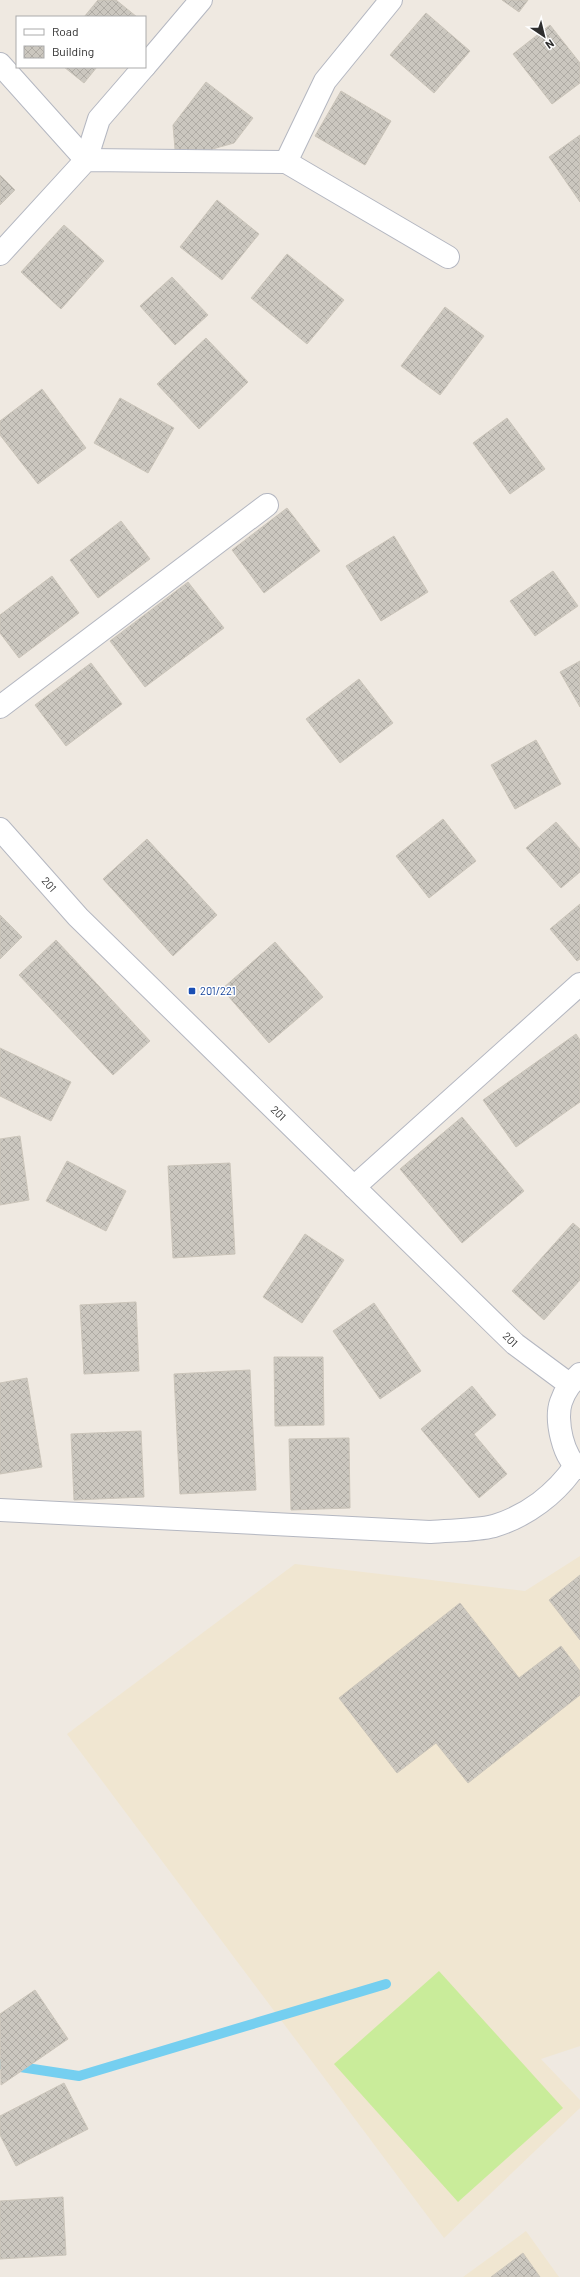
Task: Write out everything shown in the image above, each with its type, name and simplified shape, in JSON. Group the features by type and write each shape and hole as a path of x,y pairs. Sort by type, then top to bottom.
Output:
{"street":[{"path":"146,64 201,0"},
{"path":"286,162 325,82 391,0"},
{"path":"0,64 86,160 286,162 448,257"},
{"path":"0,254 86,160 99,119 142,68"},
{"path":"0,707 267,505"},
{"name":"201","path":"0,829 78,917 515,1344 575,1379"},
{"path":"354,1187 580,984"},
{"path":"0,1510 430,1532 493,1526 528,1512 563,1484 578,1467 566,1450 559,1426 560,1404 575,1379"}],"shaded area":[{"path":"580,1556 580,2046 541,2059 580,2100 580,2108 444,2238 67,1734 295,1564 525,1591"},
{"path":"526,2231 559,2277 463,2277"}],"green space":[{"path":"439,1971 563,2108 458,2202 334,2064"}],"building":[{"path":"98,0 116,0 136,16 85,16"},
{"path":"502,0 528,0 519,12"},
{"path":"426,13 470,51 434,93 390,55"},
{"path":"550,25 580,63 580,83 552,104 513,54"},
{"path":"65,68 96,68 84,83"},
{"path":"206,82 253,118 234,143 209,150 175,149 173,125"},
{"path":"341,91 391,121 365,165 315,136"},
{"path":"580,135 580,202 549,157"},
{"path":"0,175 15,190 0,205"},
{"path":"217,200 259,234 222,280 180,247"},
{"path":"64,225 104,261 61,309 21,272"},
{"path":"287,254 344,300 307,344 251,298"},
{"path":"172,277 208,315 175,345 140,306"},
{"path":"445,307 484,336 440,395 401,366"},
{"path":"206,338 248,382 199,429 157,384"},
{"path":"42,389 86,448 38,484 0,435 0,421"},
{"path":"120,398 174,428 148,473 94,443"},
{"path":"507,418 545,469 510,494 473,443"},
{"path":"287,508 320,551 264,593 232,550"},
{"path":"121,521 150,559 98,598 70,560"},
{"path":"394,536 428,592 381,621 346,566"},
{"path":"553,571 578,606 535,636 510,601"},
{"path":"52,576 79,613 19,658 0,633 0,615"},
{"path":"188,582 224,628 145,687 110,641"},
{"path":"580,661 580,707 560,672"},
{"path":"91,663 122,704 66,746 35,705"},
{"path":"359,679 393,723 340,763 306,719"},
{"path":"536,740 561,784 515,809 491,765"},
{"path":"443,819 476,861 429,898 396,856"},
{"path":"556,822 580,849 580,872 561,888 526,848"},
{"path":"147,839 217,915 173,956 103,879"},
{"path":"580,904 580,959 577,961 550,929"},
{"path":"0,915 22,937 0,959"},
{"path":"56,940 150,1041 113,1075 19,975"},
{"path":"275,942 323,997 269,1043 222,989"},
{"path":"576,1034 580,1040 580,1102 516,1147 483,1100"},
{"path":"0,1048 71,1082 51,1121 0,1096"},
{"path":"462,1117 524,1191 462,1243 400,1169"},
{"path":"20,1136 29,1200 0,1205 0,1139"},
{"path":"67,1161 126,1191 106,1231 46,1201"},
{"path":"230,1163 235,1254 173,1258 168,1166"},
{"path":"573,1223 580,1229 580,1280 544,1320 512,1291"},
{"path":"305,1234 344,1260 302,1323 263,1297"},
{"path":"136,1302 139,1371 84,1374 80,1305"},
{"path":"374,1303 421,1371 380,1399 333,1331"},
{"path":"274,1357 323,1357 324,1425 275,1426"},
{"path":"250,1370 256,1490 180,1494 174,1374"},
{"path":"27,1378 42,1467 0,1474 0,1383"},
{"path":"472,1386 496,1415 474,1434 507,1474 479,1498 421,1429"},
{"path":"141,1431 144,1497 74,1500 71,1434"},
{"path":"349,1438 350,1508 291,1510 289,1439"},
{"path":"580,1575 580,1640 549,1600"},
{"path":"460,1603 519,1678 561,1646 580,1671 580,1695 468,1783 436,1743 397,1773 339,1698"},
{"path":"35,1990 68,2039 1,2085 0,2014"},
{"path":"64,2083 88,2129 16,2166 0,2135 0,2116"},
{"path":"63,2197 66,2255 0,2259 0,2201"},
{"path":"523,2253 540,2277 491,2277"}],"waterway":[{"path":"0,2064 79,2076 386,1984"}],"place":[{"name":"201/221","path":"192,991"}]}
